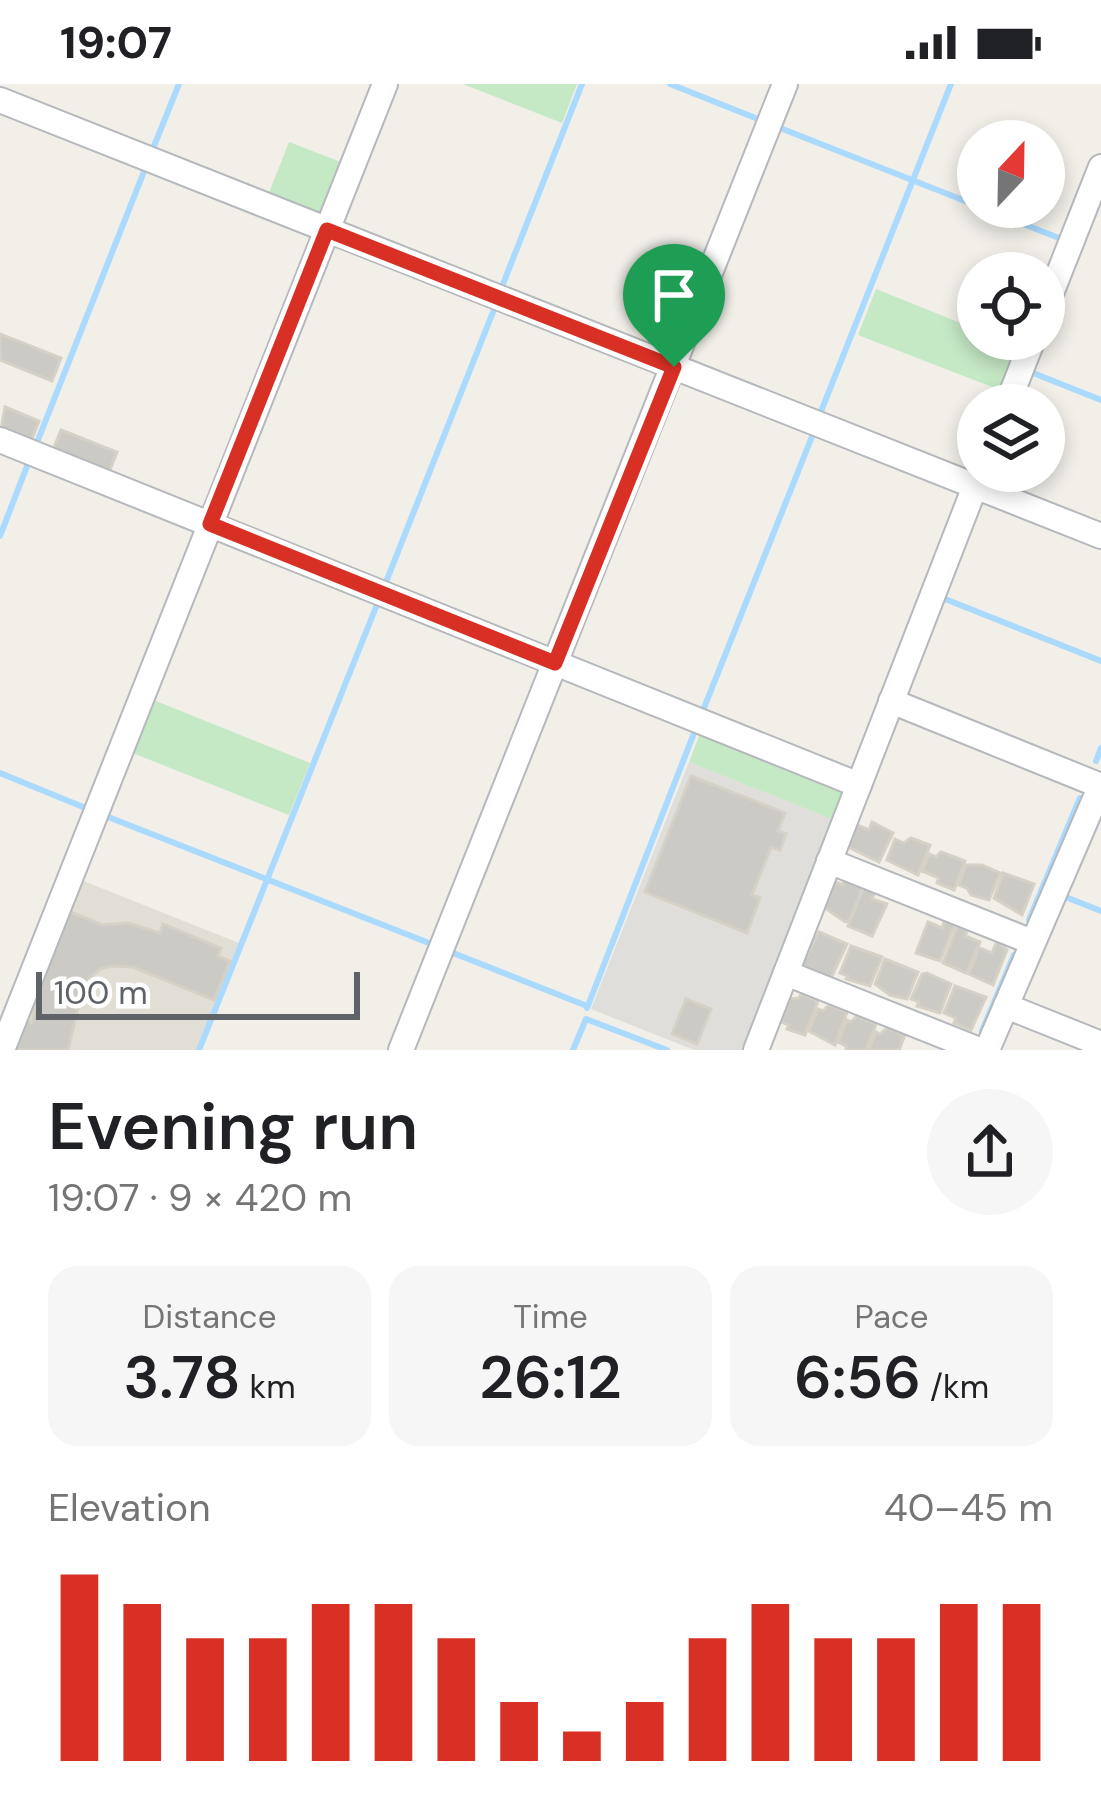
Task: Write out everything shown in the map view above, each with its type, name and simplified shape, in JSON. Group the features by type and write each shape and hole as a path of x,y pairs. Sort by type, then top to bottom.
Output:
{"street":[{"path":"2,1050 385,84"},
{"path":"401,1050 785,84"},
{"path":"0,100 674,367 957,471"},
{"path":"1065,258 1101,167"},
{"path":"0,440 859,785"},
{"path":"784,1050 758,1045 973,492"},
{"path":"1006,492 1101,536"},
{"path":"786,973 983,1050 1101,786 892,701"},
{"path":"829,861 1032,942"},
{"path":"1006,1006 1101,1044"}],"shaded area":[{"path":"689,762 835,820 744,1050 694,1050 591,1009"},
{"path":"76,878 239,943 196,1050 7,1050"}],"green space":[{"path":"463,84 577,84 562,123"},
{"path":"289,142 346,164 327,213 316,217 267,198"},
{"path":"876,289 957,322 957,360 1017,360 1008,384 984,384 858,335"},
{"path":"146,697 310,763 289,815 125,750"},
{"path":"703,726 849,790 837,821 689,762"}],"building":[{"path":"0,334 61,358 52,381 0,360"},
{"path":"5,407 39,421 29,447 0,436"},
{"path":"61,430 117,452 109,472 53,450"},
{"path":"691,776 785,813 778,831 786,834 780,850 771,847 752,895 760,898 747,933 645,892"},
{"path":"872,822 893,833 879,862 848,847 857,825 869,830"},
{"path":"911,838 930,845 918,875 887,860 895,839 904,843"},
{"path":"941,852 965,861 954,890 922,871 929,854 936,857"},
{"path":"966,865 982,865 1000,873 989,900 959,885"},
{"path":"1003,873 1034,884 1022,915 994,898"},
{"path":"845,879 863,886 845,922 825,908 835,882 843,885"},
{"path":"864,887 875,892 872,899 887,904 872,936 848,926"},
{"path":"68,911 102,925 128,923 160,933 163,924 221,948 218,956 230,961 214,1000 133,967 111,966 84,983 68,1050 15,1050 26,1021 32,1023 41,980"},
{"path":"945,920 955,924 940,961 916,953 928,922 942,928"},
{"path":"958,925 968,929 965,936 980,942 966,973 943,963"},
{"path":"819,932 847,944 831,978 802,965"},
{"path":"997,941 1007,950 993,985 969,974 979,948 992,953"},
{"path":"851,946 882,957 870,986 840,973"},
{"path":"885,959 918,972 907,999 875,984"},
{"path":"922,974 951,984 940,1013 917,1006 919,1002 911,999"},
{"path":"955,986 986,997 971,1030 944,1013"},
{"path":"801,994 818,1001 805,1035 781,1022 790,999"},
{"path":"686,999 711,1009 697,1044 672,1034"},
{"path":"829,1005 847,1012 835,1045 809,1031 818,1009"},
{"path":"857,1016 876,1024 866,1050 846,1050 838,1042 847,1020"},
{"path":"887,1028 905,1035 899,1050 869,1050 876,1032"}],"waterway":[{"path":"152,151 179,84"},
{"path":"501,289 582,84"},
{"path":"670,84 763,121"},
{"path":"820,414 951,84"},
{"path":"775,126 957,198"},
{"path":"36,445 145,169"},
{"path":"1033,228 1064,240"},
{"path":"384,587 493,312"},
{"path":"1028,371 1101,400"},
{"path":"702,713 813,434"},
{"path":"0,536 29,461"},
{"path":"940,597 1101,661"},
{"path":"199,1050 378,602"},
{"path":"587,1008 696,728"},
{"path":"1096,761 1101,748"},
{"path":"0,773 88,809"},
{"path":"1029,920 1080,798"},
{"path":"103,815 434,945"},
{"path":"1063,896 1101,911"},
{"path":"448,951 587,1006"},
{"path":"982,1031 1014,955"},
{"path":"573,1050 586,1019 667,1050"}],"route":[{"path":"327,230 674,367 555,663 210,524 327,230"}]}
